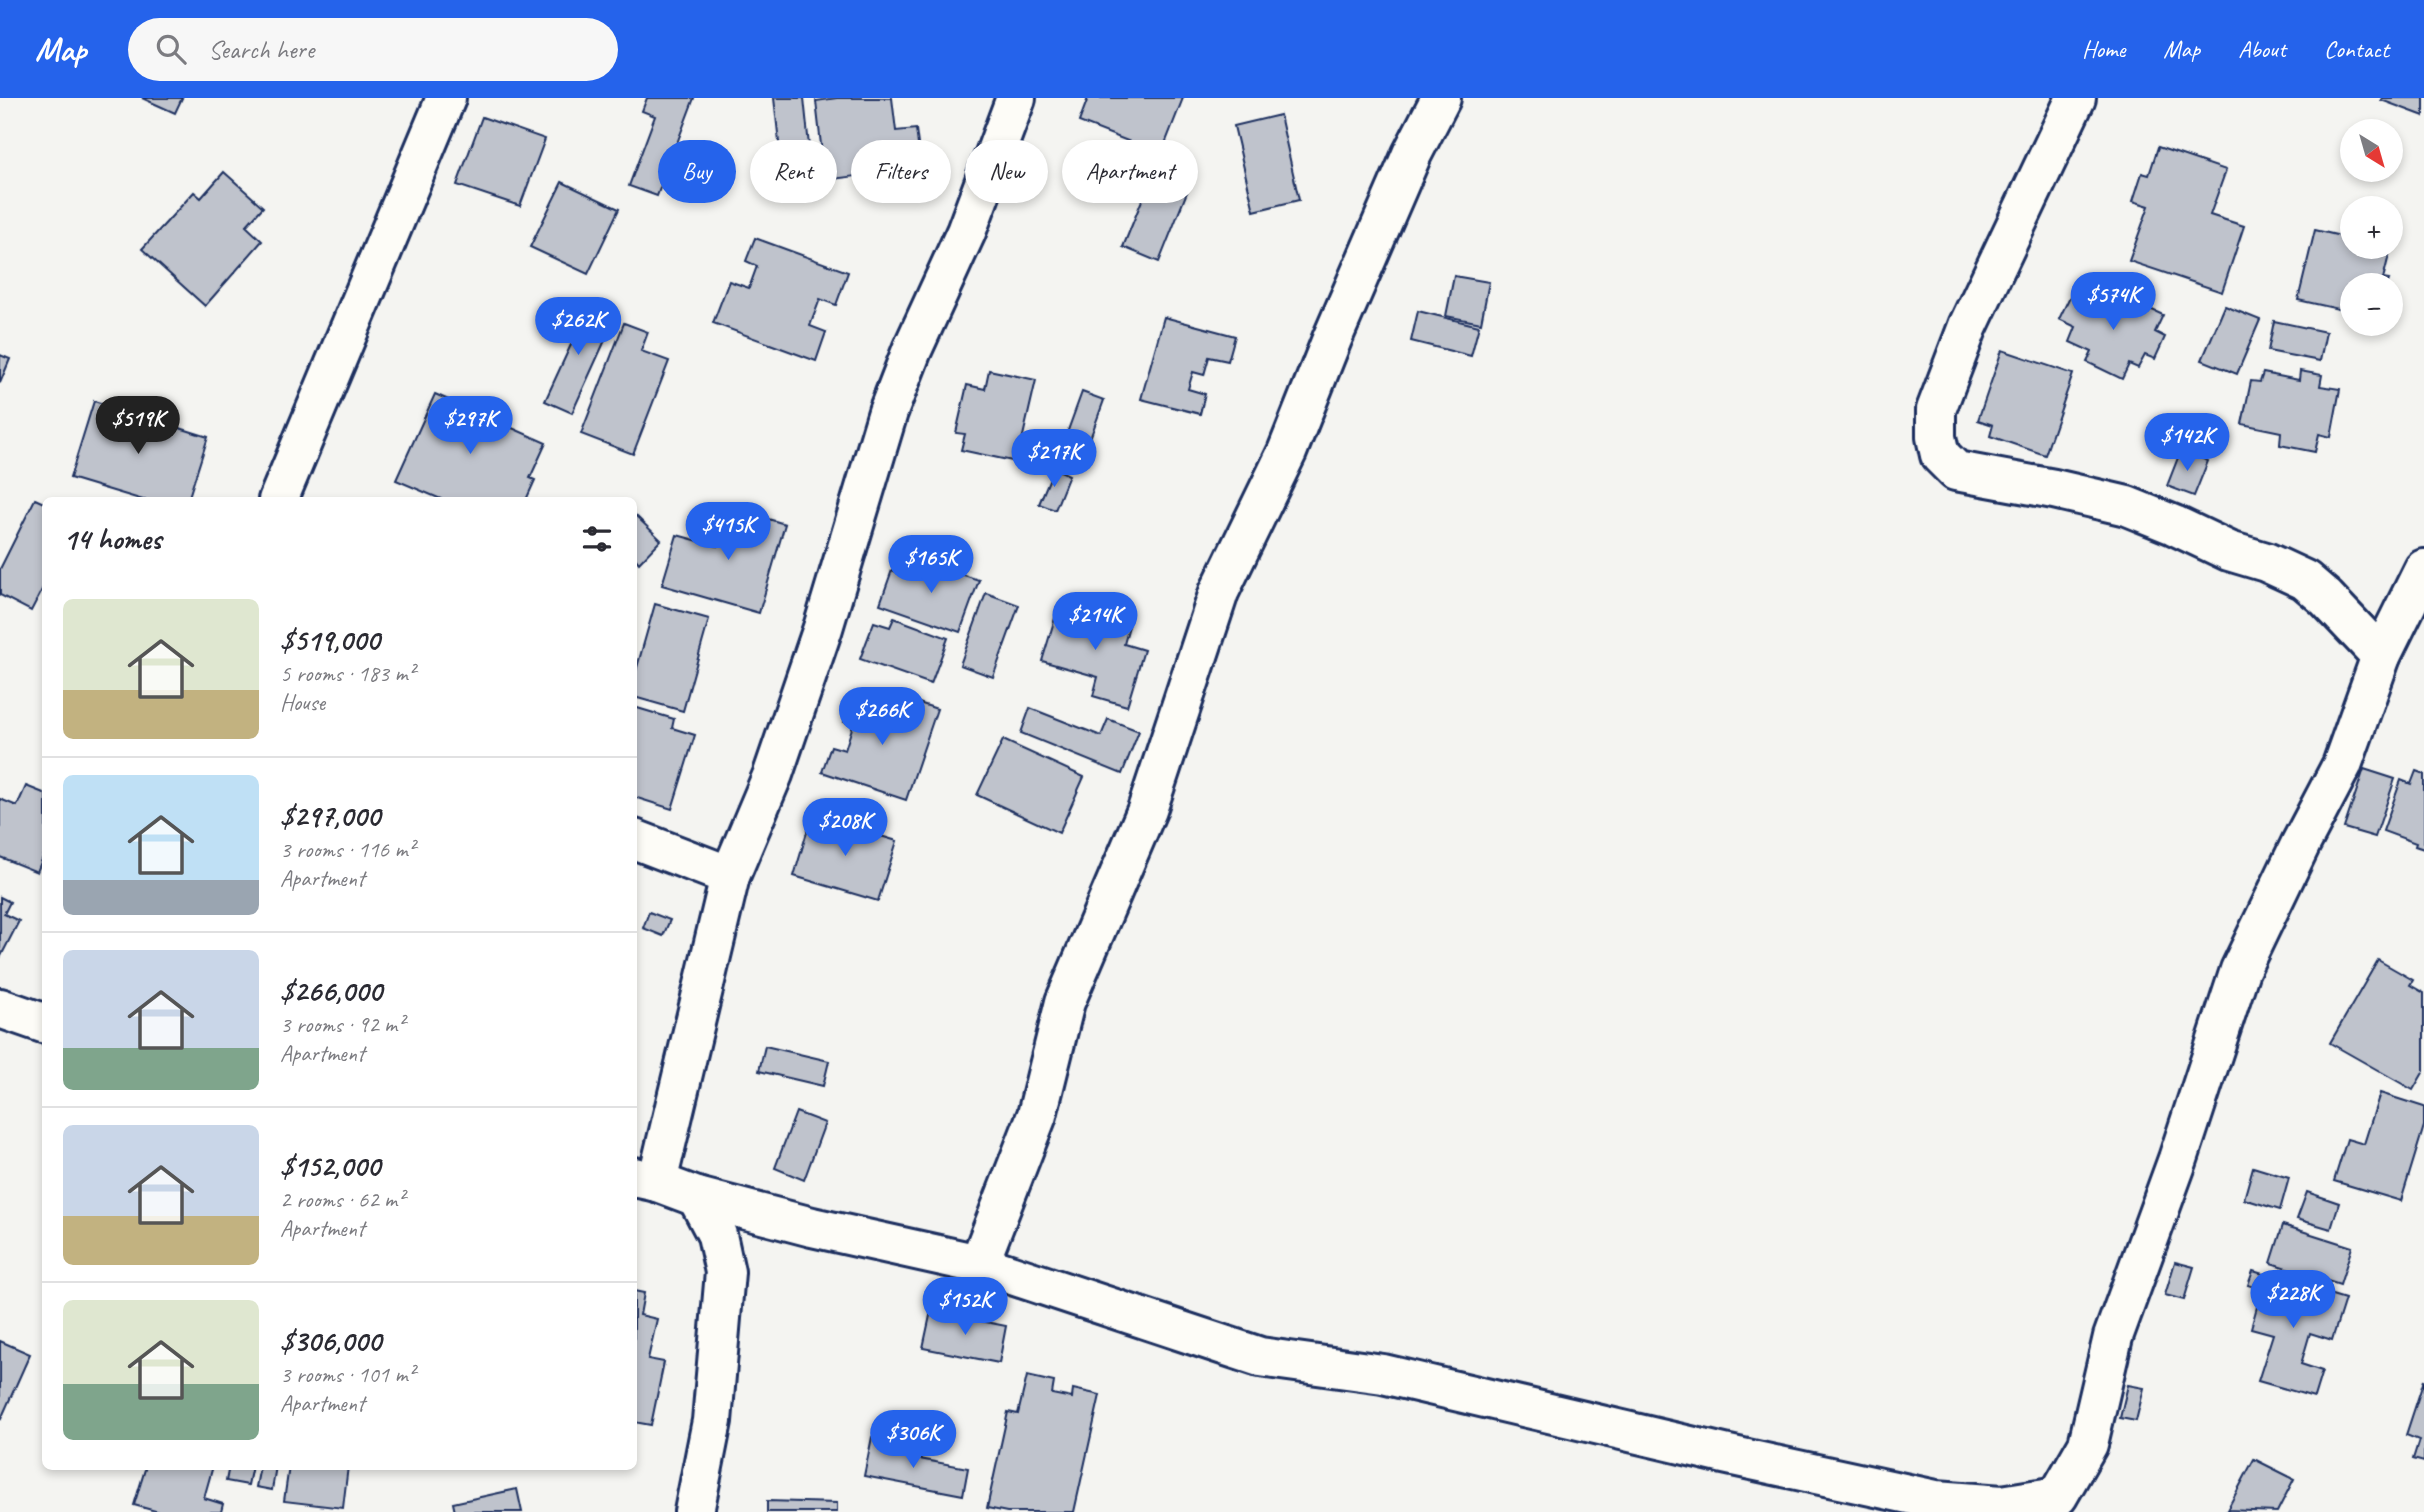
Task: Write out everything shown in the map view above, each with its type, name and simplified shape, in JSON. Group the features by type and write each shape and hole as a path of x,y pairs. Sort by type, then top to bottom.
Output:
{"street":[{"path":"279,497 446,98"},
{"path":"1016,98 965,232 912,350 888,412 824,628 773,774 730,876 645,1179 697,1197 812,1227 979,1264 1260,1357 1383,1374 1724,1454 1936,1500 2056,1504 2088,1444 2113,1336 2178,1159 2240,970 2342,765 2381,656 2424,569"},
{"path":"979,1264 1037,1115 1065,1002 1146,810 1219,592 1287,452 1365,261 1412,154 1441,98"},
{"path":"2076,98 1968,326 1936,410 1936,437 1940,455 1956,471 2127,506 2174,524 2229,551 2266,562 2305,580 2326,598 2381,656"},
{"path":"637,839 730,876"},
{"path":"0,1008 42,1023"},
{"path":"694,1512 712,1421 725,1272 717,1235 697,1197"}],"building":[{"path":"142,98 182,98 175,113"},
{"path":"647,98 694,98 678,140 658,140 657,196 629,186 655,116 642,111"},
{"path":"774,98 804,98 808,140 779,140"},
{"path":"837,98 892,98 896,131 916,129 917,140 851,140 851,177 837,178 837,140 820,140 816,101"},
{"path":"1088,98 1183,98 1166,140 1125,140 1079,122"},
{"path":"2424,98 2424,116 2381,100"},
{"path":"1280,115 1299,200 1254,211 1234,126"},
{"path":"482,117 545,139 520,206 457,185"},
{"path":"2158,147 2226,170 2210,215 2244,226 2222,292 2129,261 2149,206 2133,201 2142,173 2149,175"},
{"path":"224,172 263,207 246,226 262,241 205,306 142,249 194,192 201,198"},
{"path":"562,182 619,209 588,274 530,247"},
{"path":"1141,203 1183,203 1159,262 1123,247"},
{"path":"2315,230 2340,236 2340,259 2388,259 2384,273 2340,273 2340,309 2298,300"},
{"path":"755,238 848,272 836,305 820,299 810,326 826,332 816,361 713,323 729,281 749,288 757,266 746,261"},
{"path":"1454,276 1489,282 1481,323 1446,316"},
{"path":"2075,286 2128,311 2133,301 2163,315 2155,332 2165,337 2155,359 2145,355 2138,368 2129,364 2122,379 2087,362 2092,352 2070,342 2076,327 2059,319"},
{"path":"569,306 612,325 572,413 545,401 575,336 558,329"},
{"path":"2225,306 2260,320 2237,374 2202,360"},
{"path":"1418,311 1479,326 1471,356 1411,341"},
{"path":"1164,317 1235,336 1228,361 1209,357 1204,375 1193,372 1188,389 1205,394 1200,414 1141,399"},
{"path":"2274,321 2326,332 2320,361 2268,351"},
{"path":"624,323 648,332 641,351 669,361 633,454 581,434"},
{"path":"2002,350 2073,374 2045,455 1990,436 1993,425 1978,420"},
{"path":"0,355 10,359 0,383"},
{"path":"989,370 1036,380 1017,462 961,450 965,434 956,433 967,385 985,389"},
{"path":"2300,371 2322,375 2320,386 2340,389 2331,437 2319,434 2315,452 2280,445 2281,432 2242,424 2251,381 2260,382 2263,373 2299,380"},
{"path":"1082,392 1104,400 1084,455 1062,447"},
{"path":"435,394 546,443 530,478 535,480 527,497 436,497 396,480"},
{"path":"94,401 208,437 189,497 133,497 70,478"},
{"path":"2181,450 2208,461 2194,496 2167,486"},
{"path":"1054,468 1069,475 1055,510 1039,504"},
{"path":"35,499 42,502 42,590 31,611 0,595 0,569"},
{"path":"728,507 785,524 759,613 662,585 677,535 717,546"},
{"path":"637,517 661,540 639,563 637,561"},
{"path":"907,560 956,578 958,573 979,580 960,632 880,604 892,570 902,574"},
{"path":"986,593 1019,605 993,677 960,665"},
{"path":"655,604 709,619 683,711 637,698 637,667"},
{"path":"1059,605 1129,626 1124,644 1144,650 1127,706 1093,696 1098,677 1042,661"},
{"path":"894,618 948,638 931,684 860,659 874,622 890,627"},
{"path":"853,697 908,715 913,701 937,709 906,800 822,772 831,746 845,750 853,725 844,722"},
{"path":"637,708 674,719 672,728 695,735 672,809 637,798"},
{"path":"1030,708 1101,736 1108,719 1139,731 1122,774 1021,733"},
{"path":"1003,740 1084,777 1059,833 977,795"},
{"path":"2364,769 2395,779 2375,837 2344,828"},
{"path":"2416,771 2424,774 2424,849 2415,846 2416,843 2383,831 2401,780 2411,784"},
{"path":"26,786 42,792 42,860 37,872 0,857 0,799 17,806"},
{"path":"812,815 897,841 878,901 794,876"},
{"path":"0,897 10,902 4,914 19,921 0,958"},
{"path":"649,912 670,920 663,936 643,928"},
{"path":"2378,960 2413,980 2410,985 2424,993 2424,1071 2413,1090 2330,1043"},
{"path":"765,1046 829,1061 823,1086 759,1071"},
{"path":"2380,1093 2424,1107 2424,1126 2401,1201 2334,1181 2347,1139 2364,1144"},
{"path":"796,1112 825,1123 804,1180 775,1168"},
{"path":"2253,1167 2289,1178 2280,1210 2244,1199"},
{"path":"2307,1192 2339,1203 2331,1229 2297,1219"},
{"path":"2283,1225 2352,1247 2340,1285 2271,1263"},
{"path":"2175,1262 2194,1267 2184,1300 2165,1295"},
{"path":"2253,1271 2345,1299 2332,1340 2310,1333 2301,1364 2322,1371 2314,1397 2258,1381 2273,1334 2251,1328 2262,1289 2248,1285"},
{"path":"637,1292 644,1293 640,1315 657,1319 648,1359 664,1362 651,1425 637,1423"},
{"path":"931,1311 1006,1326 999,1363 923,1348"},
{"path":"0,1341 30,1354 1,1419 0,1418"},
{"path":"1027,1376 1054,1382 1052,1394 1072,1398 1073,1389 1100,1395 1074,1512 1007,1512 987,1508 1008,1412 1018,1414"},
{"path":"2424,1380 2424,1462 2413,1459 2419,1440 2406,1435"},
{"path":"2128,1385 2144,1388 2136,1421 2120,1418"},
{"path":"872,1437 895,1441 892,1454 968,1468 963,1495 864,1476"},
{"path":"2254,1459 2294,1479 2277,1512 2227,1510"},
{"path":"145,1470 212,1470 204,1498 223,1504 221,1512 159,1512 134,1505"},
{"path":"228,1470 251,1470 248,1485 226,1481"},
{"path":"259,1470 275,1470 272,1490 256,1487"},
{"path":"288,1470 348,1470 343,1508 284,1501"},
{"path":"517,1489 522,1512 455,1512 453,1503"},
{"path":"767,1501 837,1503 837,1512 767,1512"}]}
